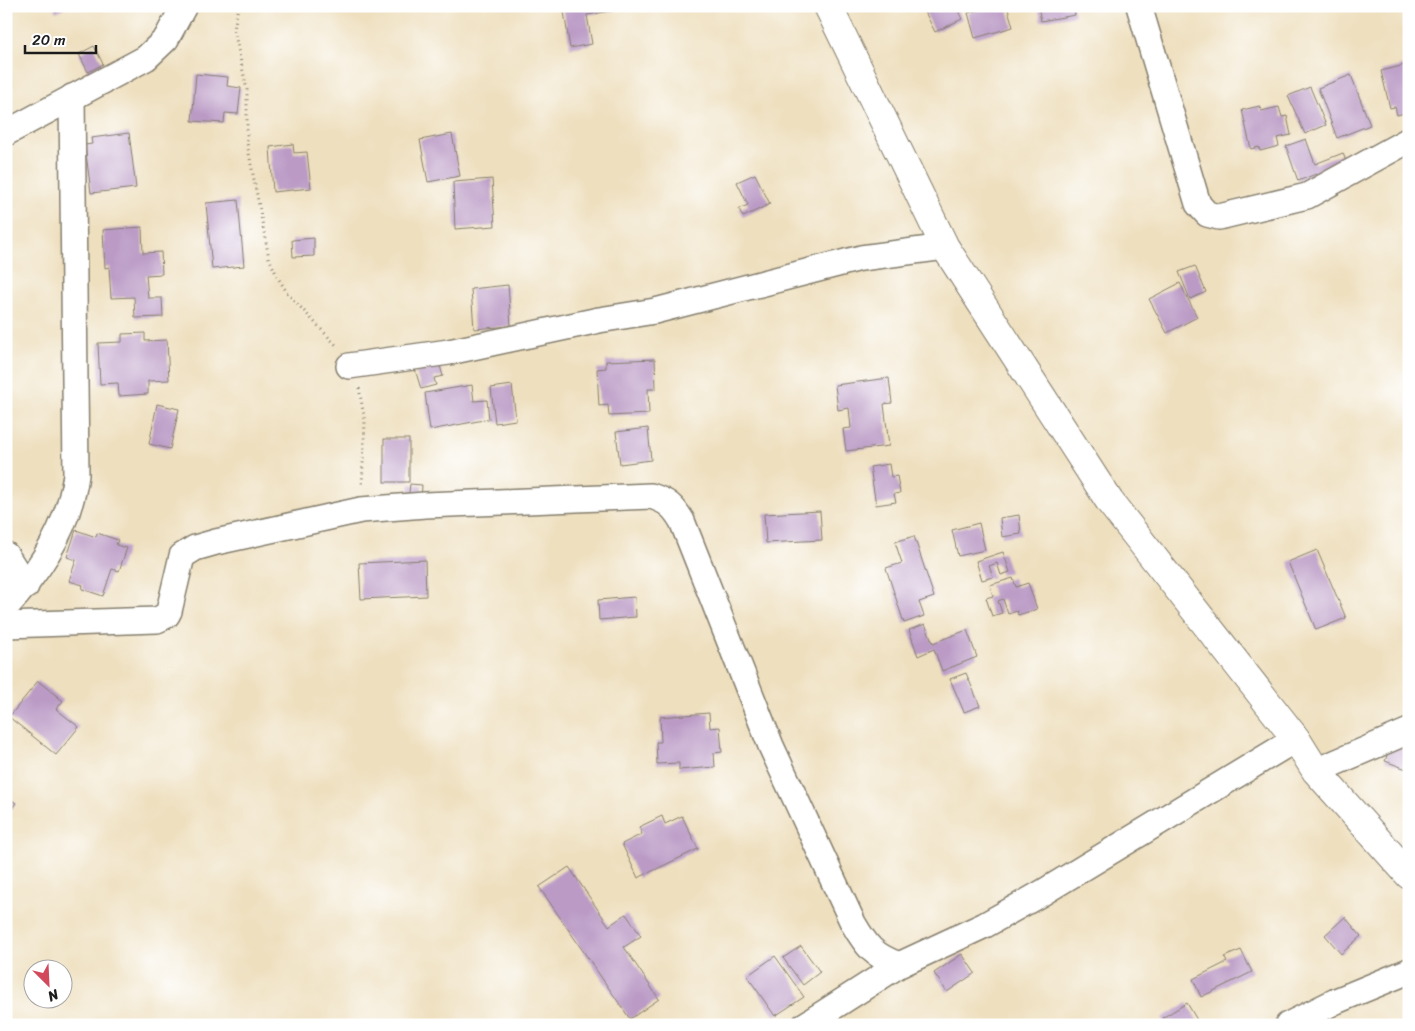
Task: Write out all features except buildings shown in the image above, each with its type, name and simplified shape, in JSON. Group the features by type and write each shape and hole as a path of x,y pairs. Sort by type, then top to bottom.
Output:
{"street":[{"path":"6,133 146,58 166,39 184,6"},
{"path":"828,6 945,247 1110,502 1296,739 1316,771 1409,876"},
{"path":"1139,6 1198,204 1207,214 1219,216 1307,196 1409,140"},
{"path":"6,607 26,586 60,531 73,500 76,475 72,97"},
{"path":"349,366 449,352 655,311 861,258 945,247"},
{"path":"6,625 157,620 167,615 169,611 179,565 182,556 188,551 216,542 361,510 434,504 650,496 669,503 682,521 771,746 853,923 866,945 878,958 899,965"},
{"path":"6,555 26,586"},
{"path":"1316,771 1409,731"},
{"path":"805,1025 899,965 985,925 1042,893 1296,739"},
{"path":"1288,1025 1336,1001 1409,971"}],"path":[{"path":"238,6 234,30 247,90 247,143 269,258 288,294 338,346 358,385 365,422 361,510"}]}
